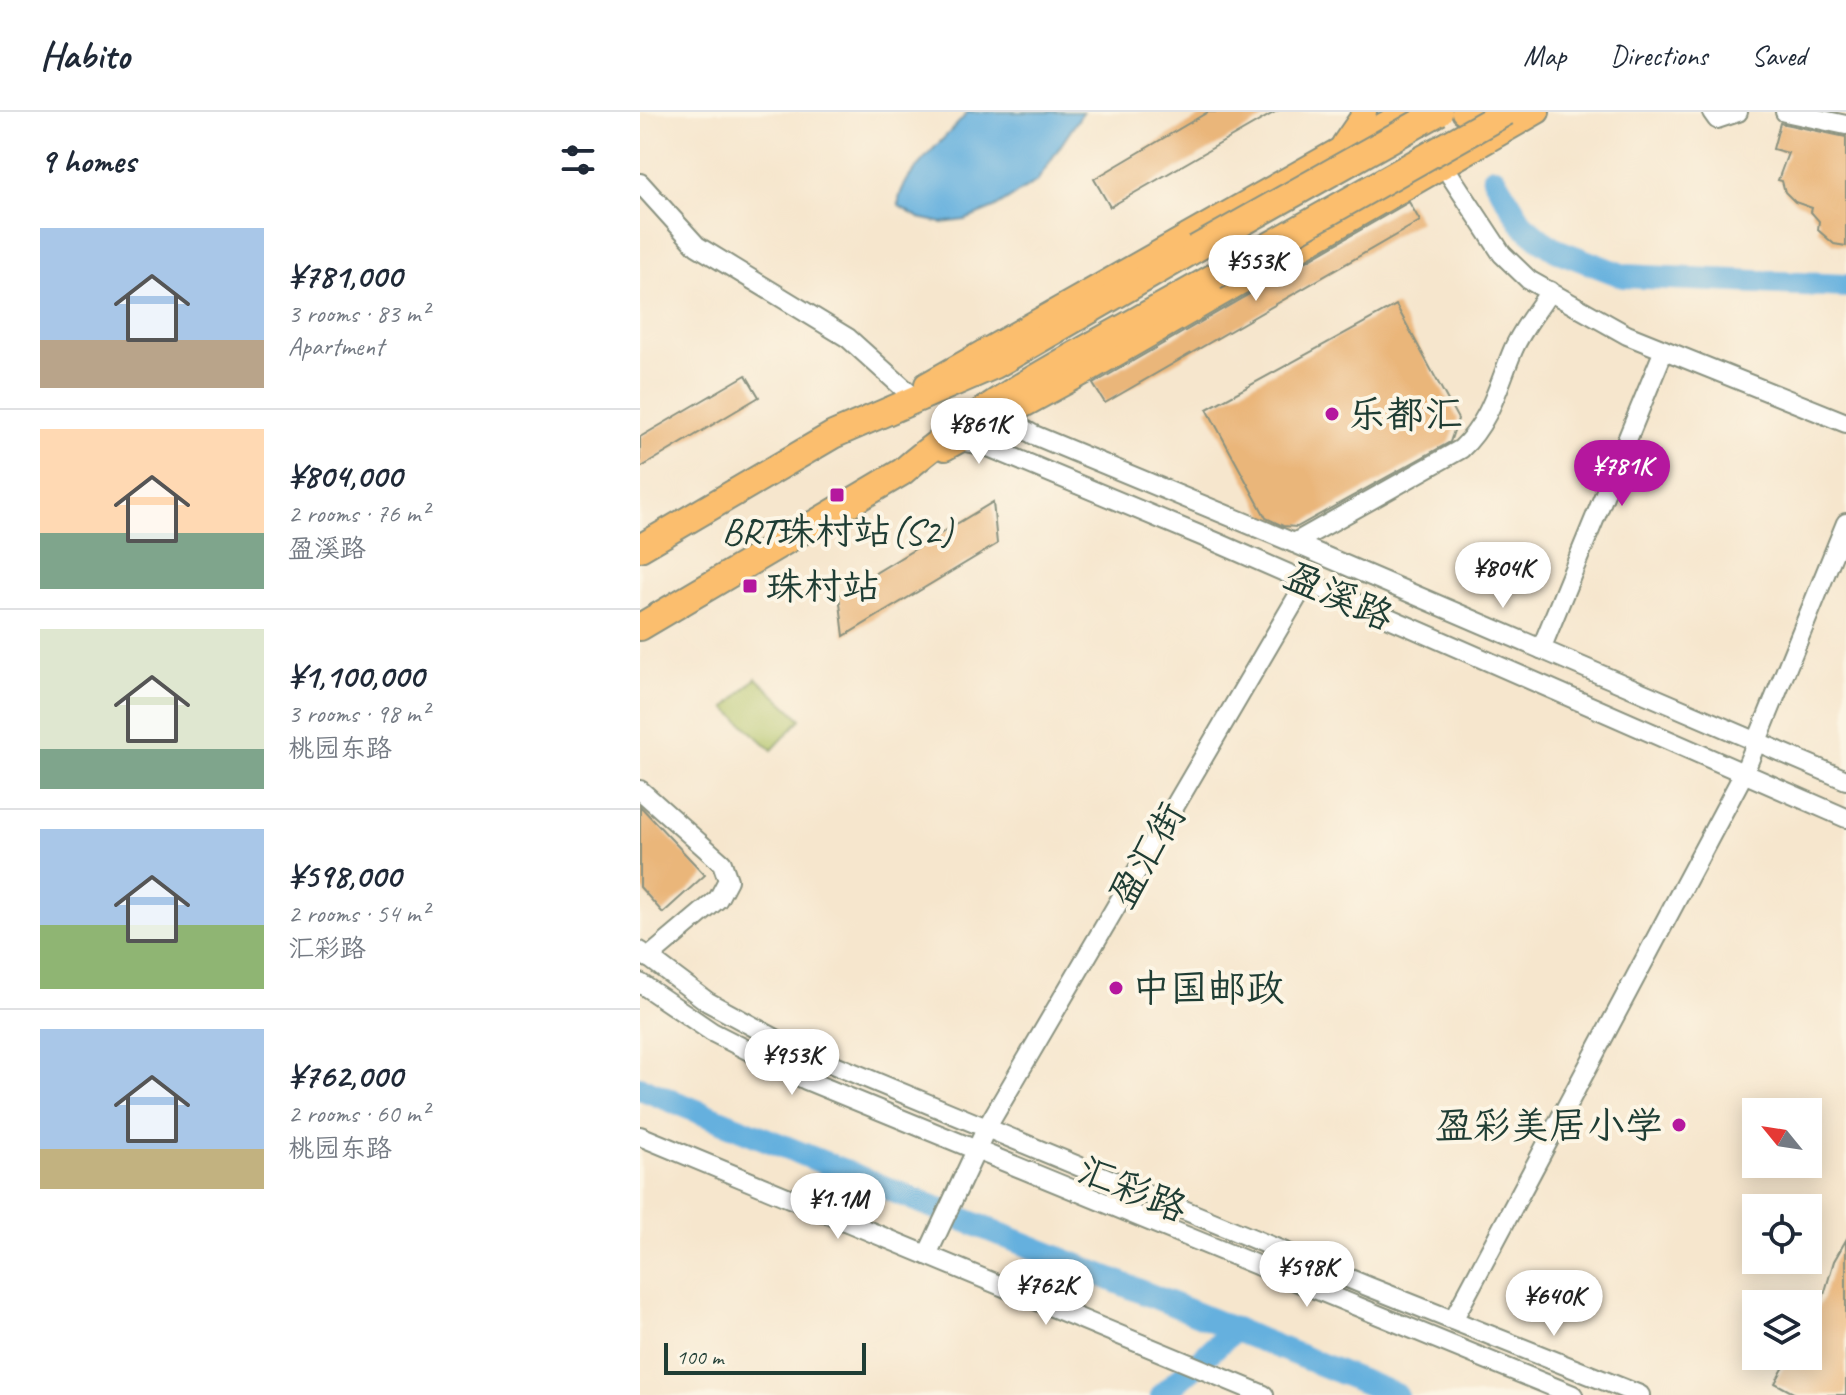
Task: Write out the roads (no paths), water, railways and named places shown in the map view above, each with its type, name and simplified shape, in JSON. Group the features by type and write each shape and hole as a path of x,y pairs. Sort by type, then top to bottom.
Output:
{"highway":[{"path":"640,548 749,483 856,425 995,365 1439,112"},
{"path":"640,627 902,472 995,401 1214,277 1502,123"}],"main road":[{"path":"1338,150 1365,112"},
{"path":"856,425 1405,112"},
{"path":"1463,112 1502,123"},
{"path":"1491,112 1502,123"},
{"path":"902,472 1011,414 1444,166 1502,123 1538,112"},
{"path":"1307,168 1336,173 1346,184 1349,202 1335,229"}],"street":[{"path":"1712,112 1717,119 1738,112"},
{"path":"1785,112 1846,125"},
{"path":"1444,166 1502,254 1529,280 1627,335 1846,423"},
{"path":"640,183 697,246 848,338 910,394"},
{"path":"1294,543 1461,449 1477,434 1515,347 1550,291"},
{"path":"1541,649 1664,350"},
{"name":"盈溪路","path":"1011,414 1020,427 1028,431 1846,780"},
{"path":"1009,455 1028,431"},
{"name":"盈溪路","path":"960,441 1009,455 1846,818"},
{"path":"1453,1320 1744,773 1846,523"},
{"name":"盈汇街","path":"927,1255 987,1127 1306,582"},
{"path":"640,790 722,863 728,880 718,899 644,954"},
{"name":"汇彩路","path":"644,954 682,984 757,1030 817,1059 1640,1395"},
{"name":"汇彩路","path":"640,983 737,1047 806,1080 1573,1395"},
{"path":"928,1130 937,1107"},
{"path":"640,1136 1264,1395"},
{"path":"1295,1282 1304,1260"},
{"path":"1334,1297 1343,1276"}],"water":[{"path":"968,112 1083,112 1037,181 994,208 965,220 942,223 919,218 899,206 900,195 914,170"}],"waterway":[{"path":"1494,178 1523,225 1541,240 1556,250 1624,276 1846,286"},
{"path":"640,1088 1396,1395"},
{"path":"1162,1395 1235,1329"}],"place":[{"name":"乐都汇","path":"1332,414"},
{"name":"BRT珠村站(S2)","path":"837,495"},
{"name":"珠村站","path":"750,586"},
{"name":"中国邮政","path":"1116,988"},
{"name":"盈彩美居小学","path":"1679,1125"}]}
